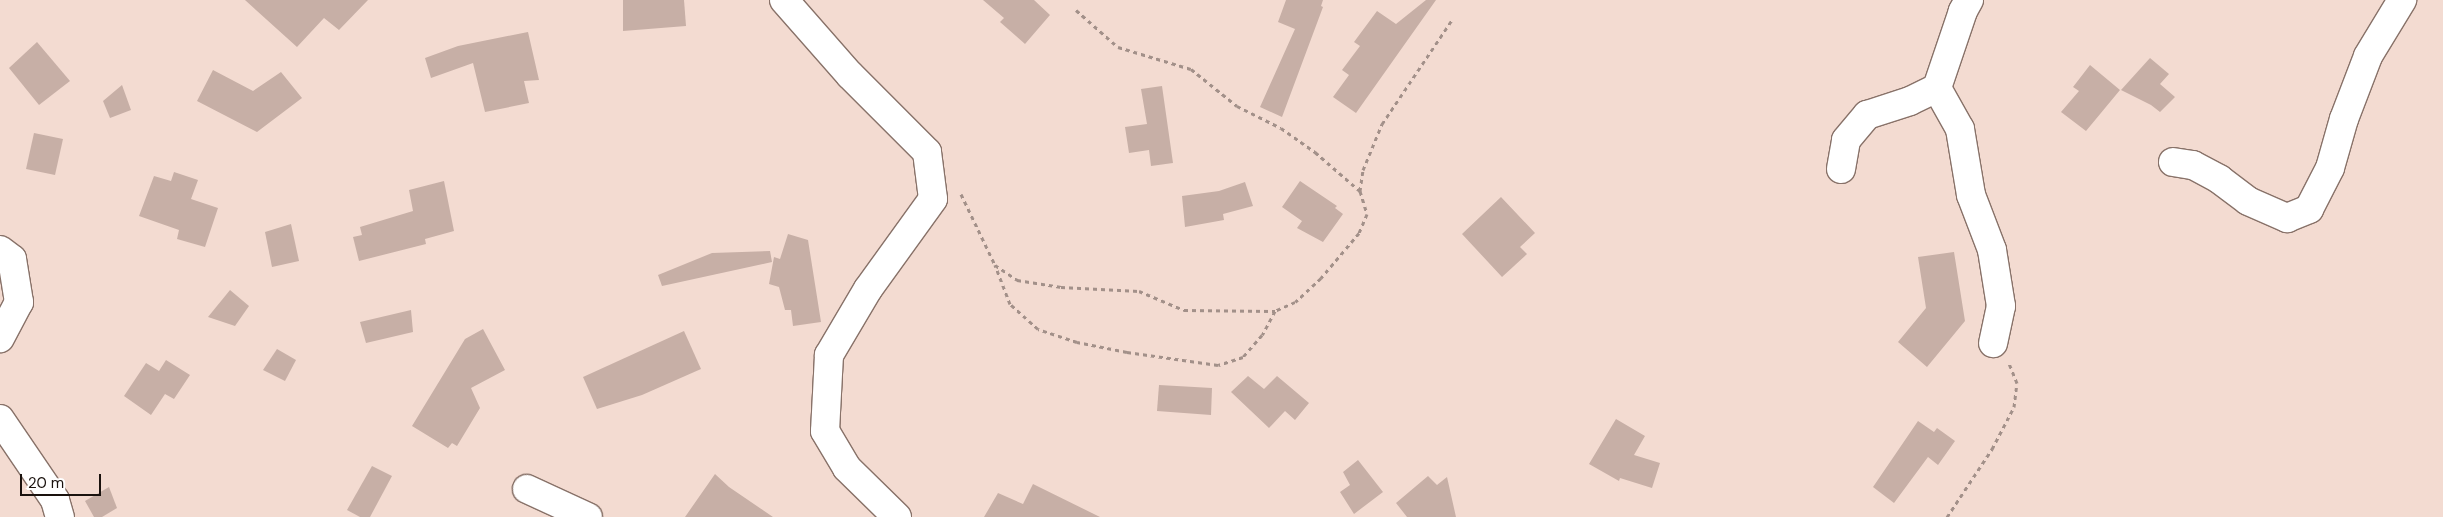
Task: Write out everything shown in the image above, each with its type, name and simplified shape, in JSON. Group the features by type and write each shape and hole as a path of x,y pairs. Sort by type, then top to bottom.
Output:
{"street":[{"path":"784,0 850,75 927,152 933,199 868,289 829,355 825,431 847,468 897,517"},
{"path":"1841,169 1846,140 1868,115 1910,101 1937,88 1963,11 1969,0"},
{"path":"2172,162 2193,165 2219,179 2248,201 2286,218 2310,209 2330,168 2344,119 2368,56 2402,0"},
{"path":"1937,88 1960,129 1971,196 1992,250 2001,306 1993,343"},
{"path":"0,338 19,302 6,254"},
{"path":"0,419 55,500 60,517"},
{"path":"527,488 588,517"}],"path":[{"path":"1076,10 1118,47 1191,69 1237,106 1282,128 1308,147 1360,191"},
{"path":"995,265 1017,280 1061,287 1139,292 1184,310 1275,311 1295,302 1321,278 1359,232 1367,214 1360,191 1363,170 1382,124 1452,20"},
{"path":"959,191 995,265 1010,304 1038,329 1077,342 1127,352 1218,365 1243,357 1262,335 1275,311"},
{"path":"1947,517 1992,449 2014,407 2017,383 2011,366 1993,343"}],"building":[{"path":"245,0 368,0 339,30 324,18 297,47"},
{"path":"623,0 684,0 686,26 623,31"},
{"path":"983,0 1034,0 1050,15 1025,44 1000,22 1004,18"},
{"path":"1286,0 1323,0 1321,6 1323,7 1282,117 1260,107 1295,29 1278,22"},
{"path":"1426,0 1436,0 1356,113 1333,97 1349,75 1342,70 1360,46 1354,42 1377,11 1396,24"},
{"path":"528,32 539,80 524,81 529,103 485,112 473,63 431,78 425,58 458,46"},
{"path":"37,42 70,81 39,105 9,68"},
{"path":"2150,58 2169,74 2160,84 2175,97 2160,112 2151,105 2121,90"},
{"path":"2090,65 2120,90 2086,131 2061,112 2079,91 2073,87"},
{"path":"213,70 253,91 281,72 302,98 257,132 197,101"},
{"path":"122,85 131,110 110,118 103,101"},
{"path":"1162,86 1173,163 1151,166 1149,150 1129,153 1125,127 1147,124 1141,89"},
{"path":"34,133 63,139 55,175 26,169"},
{"path":"174,172 198,180 191,199 218,208 205,247 177,239 179,230 139,216 154,176 171,181"},
{"path":"444,181 454,231 425,239 426,244 359,261 353,237 362,235 360,227 413,211 409,190"},
{"path":"1300,181 1337,206 1335,208 1343,214 1323,242 1297,228 1302,221 1282,207"},
{"path":"1245,182 1253,206 1223,214 1224,220 1185,227 1182,196 1219,191"},
{"path":"1501,197 1535,233 1520,247 1527,254 1502,277 1462,234"},
{"path":"291,224 299,261 272,267 265,232"},
{"path":"788,234 808,240 821,322 793,326 791,310 785,310 779,287 769,284 774,257 780,259"},
{"path":"770,251 772,262 662,286 658,275 712,253"},
{"path":"1954,252 1965,321 1927,367 1898,342 1926,308 1918,257"},
{"path":"230,290 249,306 235,326 208,317"},
{"path":"411,310 413,332 366,343 360,322"},
{"path":"483,329 505,370 471,388 480,408 457,446 452,443 448,448 412,426 465,339"},
{"path":"684,331 701,369 642,395 597,409 583,377"},
{"path":"277,349 296,360 285,381 263,370"},
{"path":"166,360 190,375 174,399 165,394 151,415 124,396 146,363 159,371"},
{"path":"1248,376 1264,389 1277,376 1309,403 1295,420 1285,411 1269,428 1231,392"},
{"path":"1159,385 1212,388 1211,415 1157,411"},
{"path":"1616,419 1645,436 1634,455 1660,463 1652,488 1620,478 1619,481 1589,464"},
{"path":"1918,421 1934,432 1937,428 1955,441 1938,465 1928,457 1894,503 1873,487"},
{"path":"1358,460 1383,492 1354,514 1340,492 1350,485 1343,472"},
{"path":"372,466 392,476 370,517 360,517 347,510"},
{"path":"715,474 729,487 773,517 685,517"},
{"path":"1428,476 1437,485 1447,477 1456,517 1407,517 1396,503"},
{"path":"1033,484 1100,517 984,517 998,493 1023,504"},
{"path":"109,487 117,508 102,517 94,517 85,501"}]}
